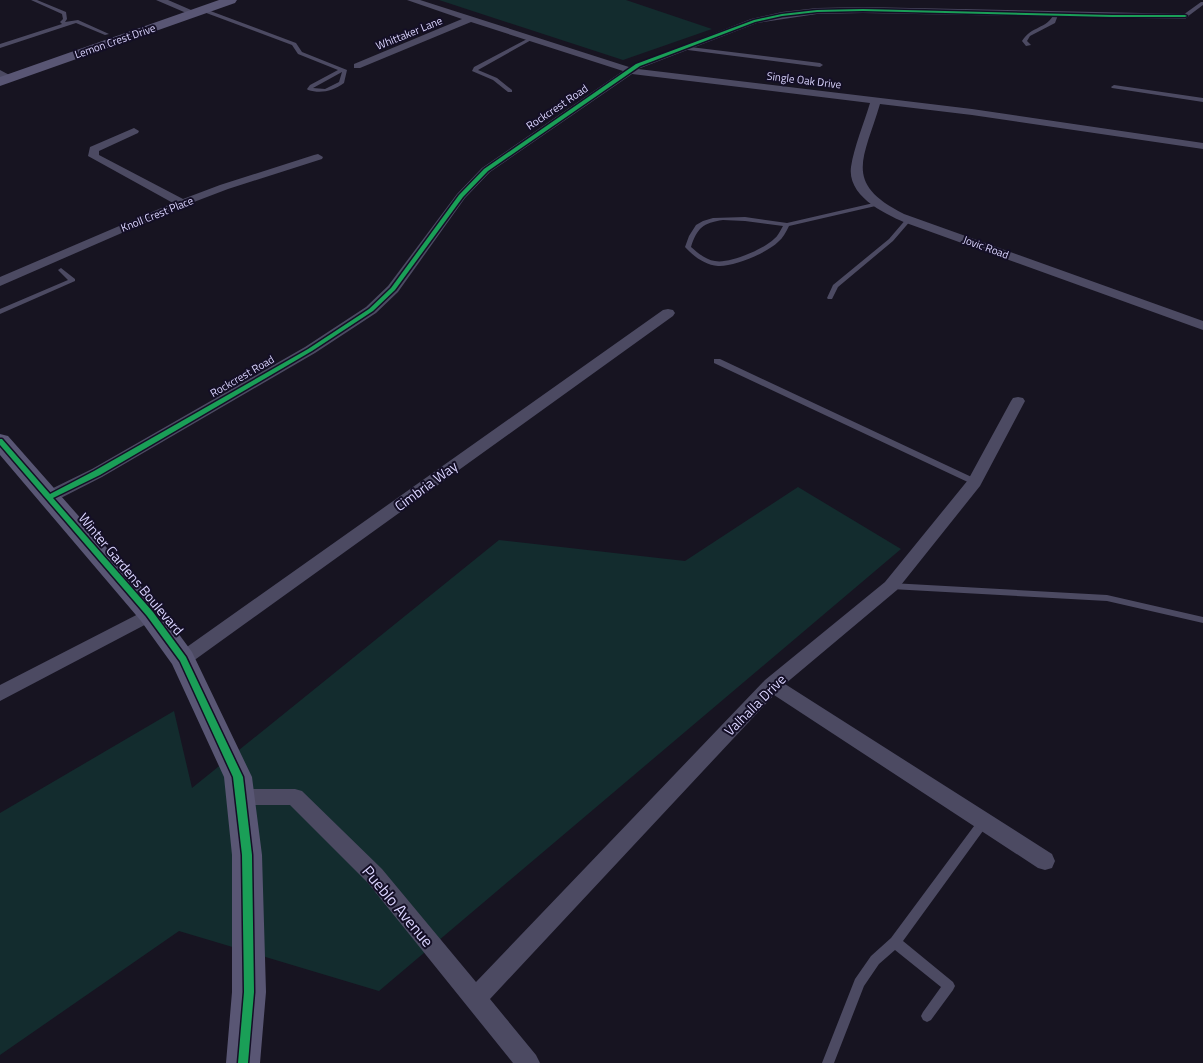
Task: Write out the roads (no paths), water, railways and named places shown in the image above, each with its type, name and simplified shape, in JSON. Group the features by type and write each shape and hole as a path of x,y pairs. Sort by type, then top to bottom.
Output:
{"main road":[{"name":"Lemon Crest Drive","path":"3,78 231,0"},
{"name":"Winter Gardens Boulevard","path":"0,441 150,614 183,659 238,776 247,855 249,992 243,1063"}],"street":[{"path":"160,0 198,12"},
{"name":"Single Oak Drive","path":"411,0 629,71 991,115 1203,146"},
{"path":"424,4 434,0"},
{"name":"Rockcrest Road","path":"49,497 97,473 310,350 371,310 398,282 461,196 486,170 638,65 771,17 832,5 959,7 1056,15 1185,16"},
{"name":"Whittaker Lane","path":"357,66 471,20"},
{"name":"Jovic Road","path":"876,101 856,168 857,178 861,186 878,204 909,219 1203,326"},
{"path":"134,131 94,149 93,156 182,203"},
{"name":"Knoll Crest Place","path":"0,282 182,203 224,187 318,157"},
{"name":"Cimbria Way","path":"183,659 668,314"},
{"name":"Valhalla Drive","path":"475,999 772,685 891,586 975,482 1018,402"},
{"path":"0,694 150,614"},
{"path":"772,685 1045,860"},
{"name":"Pueblo Avenue","path":"240,797 295,796 375,876 528,1063"}],"lane":[{"path":"33,0 64,13 65,18 62,22 68,24"},
{"path":"1185,16 1203,3"},
{"path":"198,12 294,44 300,53 345,71 341,83 325,91 316,92 310,89 319,81 342,70"},
{"path":"1028,45 1024,41 1028,35 1053,22 1056,15"},
{"path":"0,46 76,21 107,34"},
{"path":"510,91 495,79 475,71 476,68 531,39"},
{"path":"682,48 820,65"},
{"path":"1114,87 1203,100"},
{"path":"787,225 776,241 759,252 718,264 695,255 688,247 697,228 706,222 739,219 787,225 878,204"},
{"path":"830,298 836,286 891,240 909,219"},
{"path":"0,312 73,280 62,270"},
{"path":"717,361 975,482"},
{"path":"891,586 1107,598 1203,620"},
{"path":"828,1063 859,984 875,960 896,942 984,821"},
{"path":"896,942 949,986 928,1016"}]}
